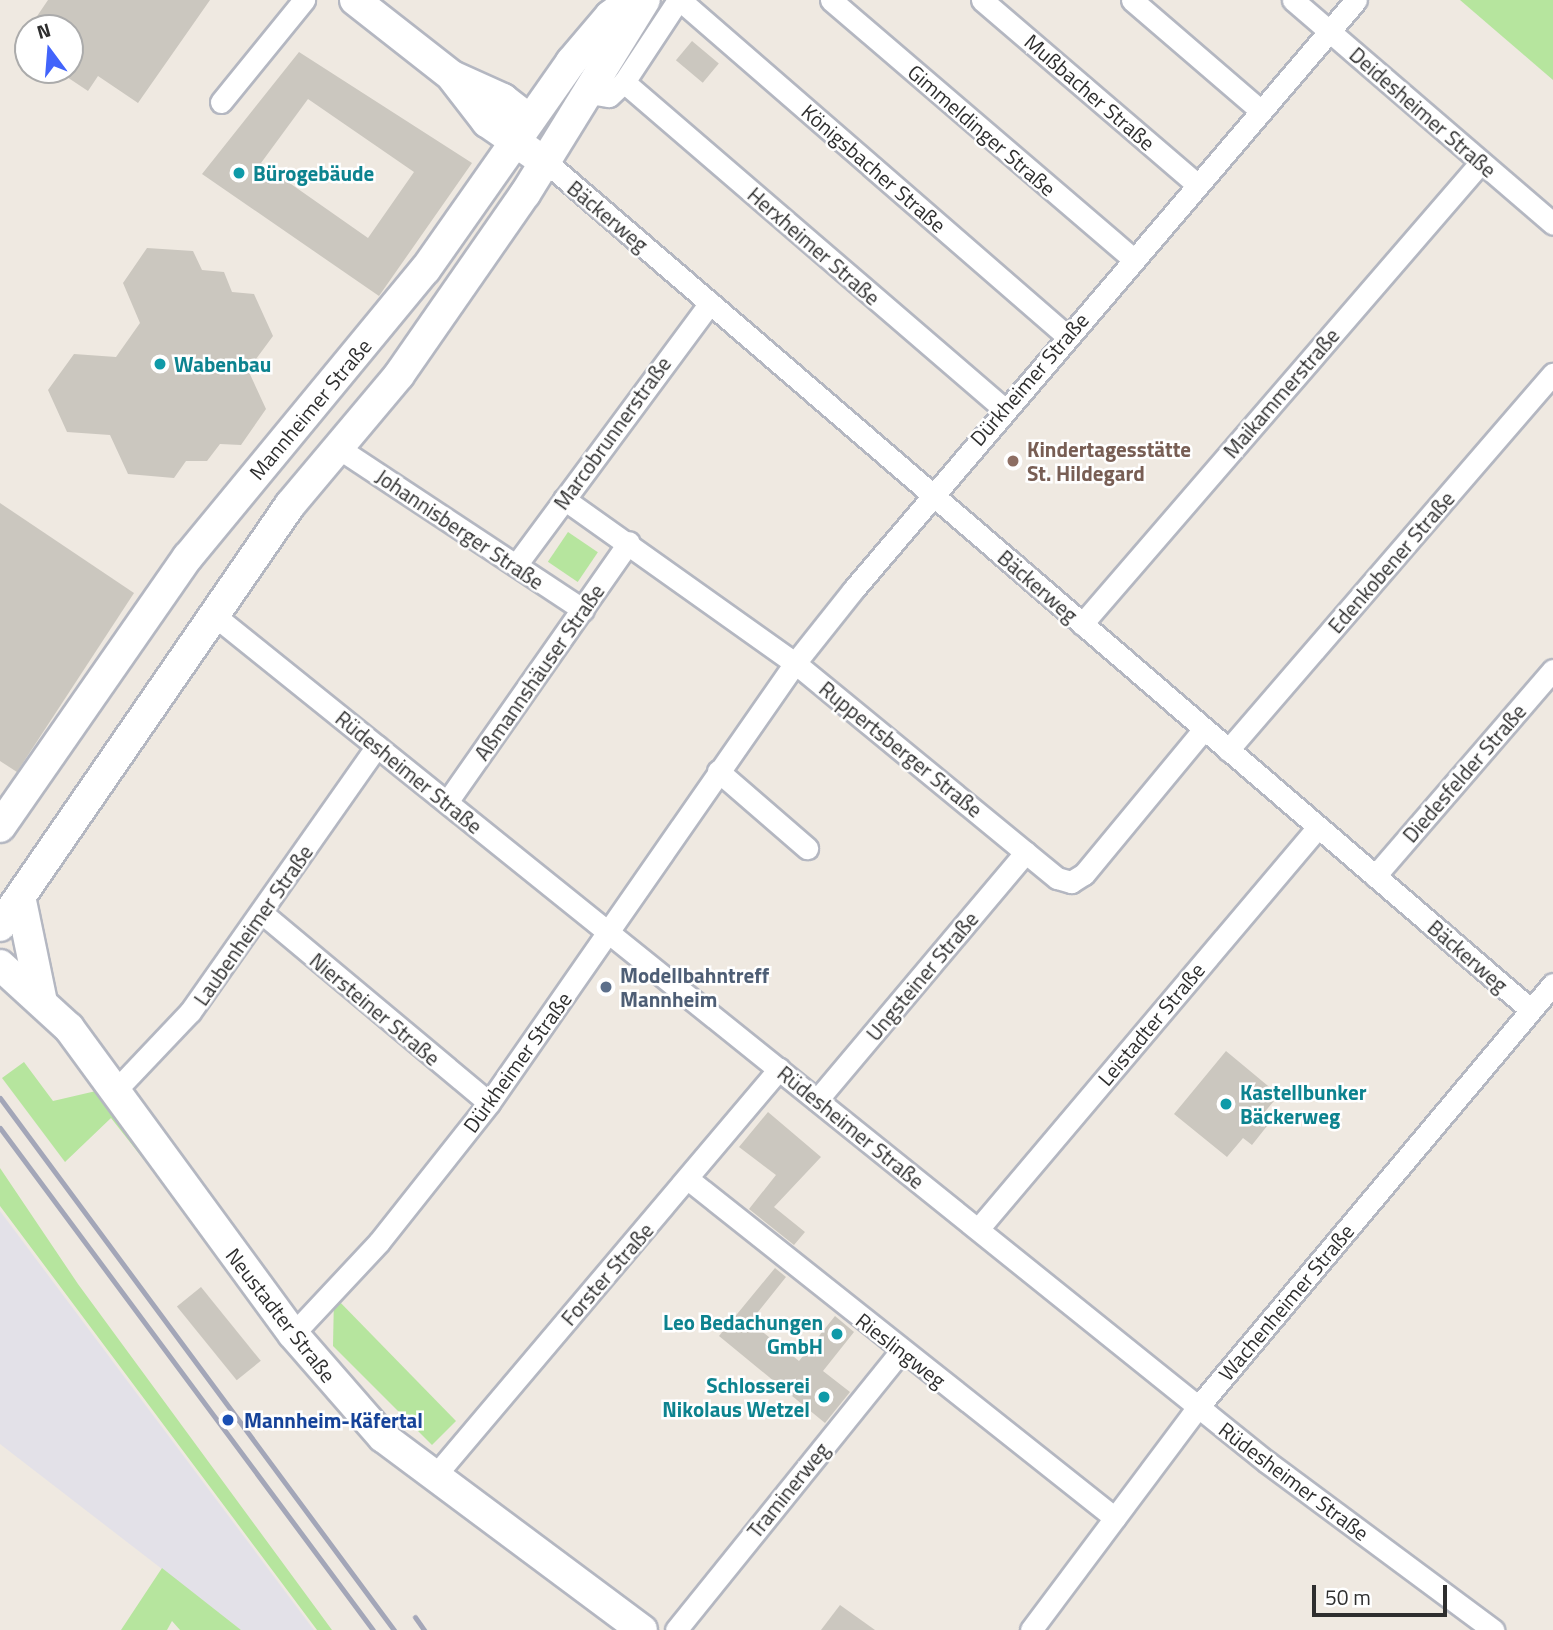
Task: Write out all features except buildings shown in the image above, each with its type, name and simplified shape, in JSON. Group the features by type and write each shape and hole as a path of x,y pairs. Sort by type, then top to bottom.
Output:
{"main road":[{"path":"355,0 452,76 503,99 522,132 545,162"},
{"name":"Mannheimer Straße","path":"0,827 188,556 425,270 571,62 610,16 631,0"},
{"path":"0,926 10,902 215,616 345,438 399,375 545,162 645,0"},
{"path":"571,62 589,93"},
{"path":"364,343 377,372 399,375"},
{"path":"334,380 352,388 345,438"},
{"path":"10,902 41,999"},
{"name":"Neustadter Straße","path":"0,965 41,999 114,1092 293,1334 383,1437 433,1478 642,1630"},
{"name":"Neustadter Straße","path":"0,990 92,1065"}],"street":[{"path":"221,102 304,0"},
{"path":"589,93 609,96 624,82 679,0"},
{"name":"Königsbacher Straße","path":"679,0 1067,335"},
{"name":"Gimmeldinger Straße","path":"831,0 1133,259"},
{"name":"Mußbacher Straße","path":"982,0 1197,184"},
{"path":"1132,0 1261,111"},
{"name":"Deidesheimer Straße","path":"1293,0 1553,224"},
{"name":"Dürkheimer Straße","path":"293,1334 342,1287 489,1103 795,663 930,494 1356,0"},
{"name":"Herxheimer Straße","path":"624,82 1004,409"},
{"name":"Bäckerweg","path":"545,162 1531,1010"},
{"name":"Maikammerstraße","path":"1082,624 1481,162"},
{"name":"Marcobrunnerstraße","path":"516,565 710,303"},
{"name":"Edenkobener Straße","path":"1228,750 1553,374"},
{"name":"Johannisberger Straße","path":"345,438 516,565 583,610"},
{"name":"Ruppertsberger Straße","path":"564,499 629,542 795,663 1057,878 1071,882 1084,874 1204,729"},
{"name":"Aßmannshäuser Straße","path":"447,802 629,542"},
{"name":"Rüdesheimer Straße","path":"215,616 1198,1407 1493,1630"},
{"name":"Diedesfelder Straße","path":"1375,876 1553,670"},
{"name":"Laubenheimer Straße","path":"114,1092 191,1012 377,746"},
{"path":"718,771 807,848"},
{"name":"Leistadter Straße","path":"984,1222 1318,827"},
{"name":"Ungsteiner Straße","path":"817,1100 1026,852"},
{"name":"Niersteiner Straße","path":"262,913 489,1103"},
{"name":"Wachenheimer Straße","path":"1031,1630 1198,1407 1553,984"},
{"name":"Forster Straße","path":"433,1478 779,1069"},
{"name":"Rieslingweg","path":"688,1179 901,1351 1115,1518"},
{"name":"Traminerweg","path":"676,1630 901,1351"}],"shaded area":[{"path":"0,1211 314,1630 241,1630 0,1444"}],"green space":[{"path":"1460,0 1553,0 1553,80"},
{"path":"568,532 598,552 578,582 548,562"},
{"path":"24,1062 53,1101 96,1091 187,1209 184,1211 111,1118 65,1162 2,1078"},
{"path":"0,1168 78,1284 332,1630 317,1630 0,1206"},
{"path":"334,1296 456,1421 432,1445 333,1346"},
{"path":"162,1568 241,1630 180,1630 172,1621 167,1630 121,1630"}],"railway":[{"path":"0,1098 394,1630"},
{"path":"0,1128 373,1630"},
{"path":"415,1617 424,1630"}],"place":[{"name":"Bürogebäude","path":"239,173"},
{"name":"Wabenbau","path":"160,364"},
{"name":"Kindertagesstätte St. Hildegard","path":"1013,461"},
{"name":"Modellbahntreff Mannheim","path":"606,987"},
{"name":"Kastellbunker Bäckerweg","path":"1226,1104"},
{"name":"Leo Bedachungen GmbH","path":"837,1334"},
{"name":"Schlosserei Nikolaus Wetzel","path":"824,1397"},
{"name":"Mannheim-Käfertal","path":"228,1420"}]}
